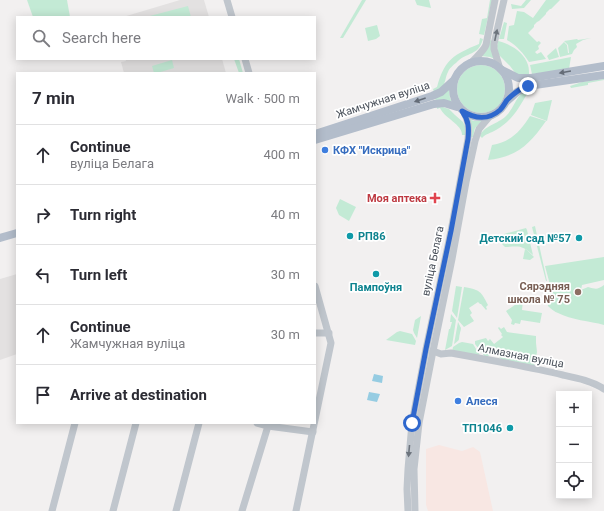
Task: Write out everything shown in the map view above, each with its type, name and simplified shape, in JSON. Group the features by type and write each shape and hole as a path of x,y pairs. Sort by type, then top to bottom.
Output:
{"main road":[{"path":"604,66 531,78 518,78 488,62 471,62 462,68 456,75 453,81 452,92 460,109 468,115 483,118 500,111 507,101 517,92 528,86 604,75"},
{"path":"501,69 508,81 509,86 507,101"},
{"name":"Жамчужная вуліца","path":"316,134 432,96 441,92 453,81"},
{"name":"Жамчужная вуліца","path":"316,140 434,104 444,103 460,109"},
{"path":"0,238 16,233"}],"street":[{"path":"227,0 232,16"},
{"path":"471,62 485,48 495,0"},
{"path":"501,69 494,50 494,44 504,0"},
{"path":"244,60 249,72"},
{"name":"вуліца Белага","path":"408,511 407,489 412,423 468,139 469,128 465,116 460,109"},
{"name":"вуліца Белага","path":"415,511 414,469 419,423 475,141 479,129 490,116"},
{"path":"316,289 331,343 316,417"},
{"path":"316,333 329,333"},
{"name":"Алмазная вуліца","path":"433,351 441,354 451,353 536,369 584,380 604,389"},
{"path":"52,511 75,424"},
{"path":"113,511 136,424"},
{"path":"176,511 199,424"},
{"path":"261,424 313,432"},
{"path":"296,511 315,424"},
{"path":"242,511 268,426"}],"shaded area":[{"path":"180,0 204,0 209,16 126,16"},
{"path":"222,60 226,72 124,72 121,62"},
{"path":"16,274 16,354 0,360 0,279"},
{"path":"439,445 462,451 473,447 480,452 493,511 428,511 426,505 426,449"}],"green space":[{"path":"27,0 67,0 70,16 33,16"},
{"path":"362,0 366,0 343,38 340,38"},
{"path":"415,0 429,0 431,8 417,5"},
{"path":"490,0 492,0 484,35 479,34 482,19 487,18"},
{"path":"526,0 531,0 524,8 512,9 511,4 521,6"},
{"path":"546,0 560,0 534,25 528,33 537,42 539,41 541,43 538,46 539,49 535,52 537,54 541,52 546,59 529,62 520,50 507,40 509,26 514,25 517,11 524,12 533,18"},
{"path":"188,6 191,16 150,16"},
{"path":"504,22 507,23 504,39 499,39"},
{"path":"377,25 380,36 376,39 368,41 365,28"},
{"path":"480,38 483,39 478,49 460,59 452,66 443,85 434,92 433,89 437,87 443,70 451,59 463,51 479,44"},
{"path":"591,38 576,44 577,47 572,54 560,57 558,48 564,42 567,45 569,53 568,45 564,41"},
{"path":"490,40 492,41 495,59 481,56"},
{"path":"498,41 512,46 520,52 528,65 529,75 516,74 498,54"},
{"path":"556,48 559,57 549,60 547,56"},
{"path":"571,57 569,69 532,74 530,65"},
{"path":"172,60 174,68 160,72 154,72 152,66"},
{"path":"234,60 239,60 243,72 239,72"},
{"path":"481,65 490,67 498,72 503,80 505,89 503,98 498,106 490,111 481,113 472,111 464,106 459,98 457,89 459,80 464,72 472,67"},
{"path":"604,79 588,83 588,85 571,88 570,86 582,82"},
{"path":"449,89 452,102 436,102 435,98 441,96"},
{"path":"531,89 515,114 506,123 482,138 480,136 487,127 506,116 522,93"},
{"path":"552,100 547,121 531,115 535,103"},
{"path":"437,106 449,109 463,122 466,135 462,135 456,124 442,112 440,108 437,109"},
{"path":"530,116 546,121 528,143 507,156 488,160 492,145 509,139 523,127"},
{"path":"469,119 474,121 482,121 475,128 473,137 471,137 472,127"},
{"path":"340,199 356,207 349,221 339,215 336,208"},
{"path":"535,226 547,281 532,227"},
{"path":"526,228 533,255 526,249 520,247 505,247 499,240 505,238 504,234"},
{"path":"525,249 534,257 530,260 523,259"},
{"name":"Сярэдняя школа № 75","path":"604,257 604,280 582,285 581,290 588,287 595,289 604,285 604,325 563,315 548,306 547,298 549,281 545,266"},
{"path":"456,286 462,287 457,318 452,311"},
{"path":"464,287 474,289 479,292 484,297 488,305 486,310 478,302 469,308 472,313 470,315 474,321 464,327 458,320"},
{"path":"522,300 522,310 542,313 540,323 521,320 520,324 511,324 512,320 506,311"},
{"path":"451,314 456,320 452,346 445,350 449,329 452,322 450,322"},
{"path":"421,316 417,338 413,330 415,320"},
{"path":"458,322 461,328 459,340 454,344"},
{"path":"499,327 501,329 504,327 507,332 536,336 537,352 534,366 501,359 498,355 494,354 486,358 475,344 475,341 486,338 488,341 490,339 494,344 503,337 498,328"},
{"path":"400,331 412,334 416,341 415,345 386,340"},
{"path":"462,342 473,344 481,357 452,352 453,347"}],"water":[{"path":"374,374 383,376 382,383 372,381"},
{"path":"369,392 380,394 377,402 367,400"}],"place":[{"name":"КФХ \"Искрица\"","path":"325,150"},
{"name":"Моя аптека","path":"435,198"},
{"name":"РП86","path":"350,236"},
{"name":"Детский сад №57","path":"579,238"},
{"name":"Пампоўня","path":"376,274"},
{"name":"Сярэдняя школа № 75","path":"578,292"},
{"name":"Алеся","path":"458,401"},
{"name":"ТП1046","path":"510,428"}],"route":[{"path":"412,423 468,139 469,128 462,111 468,115 478,118 490,116 500,111 507,101 517,92 528,86"}]}
